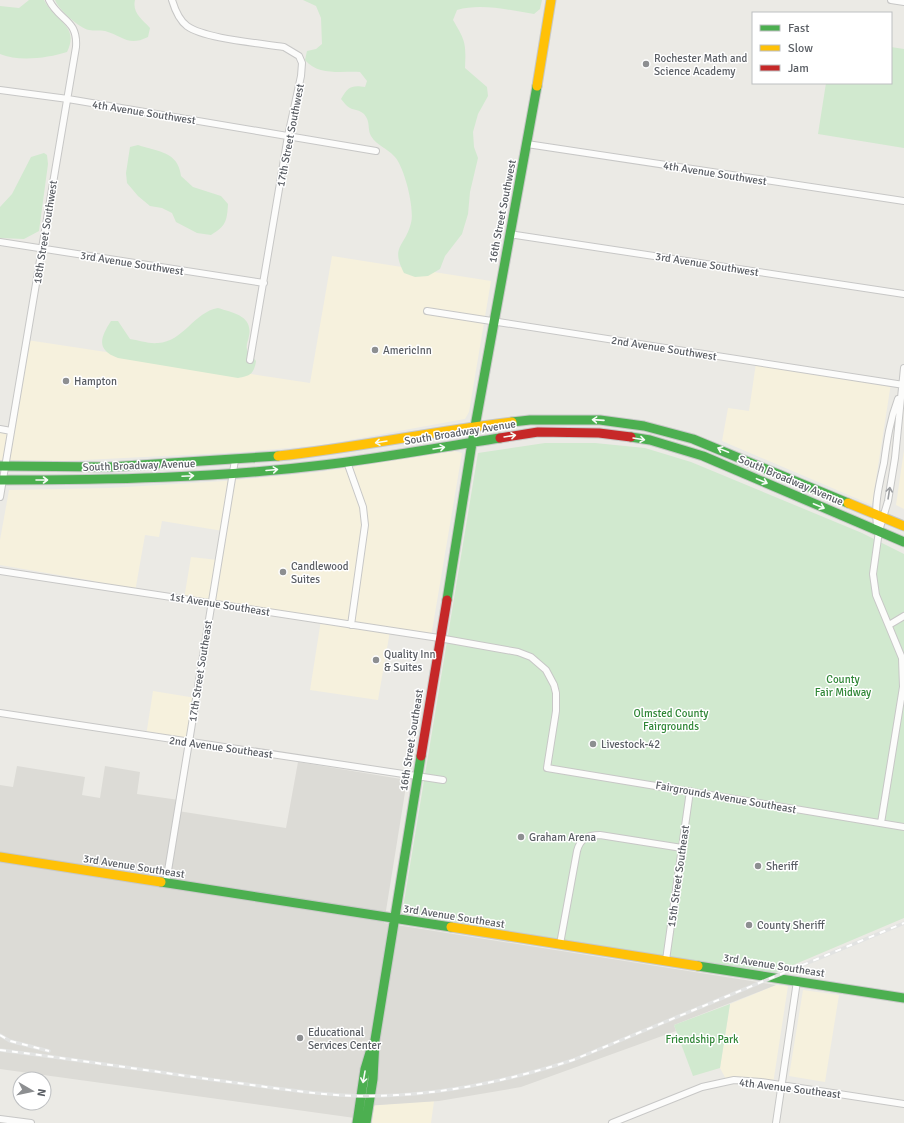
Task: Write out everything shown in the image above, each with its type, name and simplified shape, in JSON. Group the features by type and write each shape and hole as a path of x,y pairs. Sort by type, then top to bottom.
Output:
{"main road":[{"name":"16th Street Southwest","path":"472,443 493,321 527,144 551,0"},
{"name":"South Broadway Avenue","path":"2,473 235,460 332,450 475,426 553,419 600,420 644,426 677,434 709,445 904,526"},
{"name":"South Broadway Avenue","path":"2,473 108,480 233,473 347,462 524,434 553,432 599,433 650,440 703,456 904,542"},
{"name":"16th Street Southeast","path":"366,1123 373,1079 375,1040 394,918 472,443"},
{"name":"3rd Avenue Southeast","path":"0,858 904,998"},
{"name":"16th Street Southeast","path":"357,1123 365,1069 375,1040"}],"street":[{"name":"18th Street Southwest","path":"0,497 2,473 11,431 43,249 76,47 76,32 71,23 54,8 48,0"},
{"name":"17th Street Southwest","path":"172,0 176,11 183,22 196,31 284,46 299,56 302,63 301,76 288,136 250,360"},
{"path":"891,0 904,2"},
{"name":"4th Avenue Southwest","path":"0,90 68,99 374,152"},
{"name":"4th Avenue Southwest","path":"527,144 904,201"},
{"name":"3rd Avenue Southwest","path":"510,234 904,294"},
{"name":"3rd Avenue Southwest","path":"0,242 264,283"},
{"name":"2nd Avenue Southwest","path":"427,311 903,384"},
{"path":"880,823 904,687 902,658 876,595 874,560 890,423 903,384 904,368"},
{"path":"879,516 888,501 896,452 900,394"},
{"path":"0,428 11,431"},
{"name":"17th Street Southeast","path":"166,883 235,460"},
{"path":"347,462 363,507 365,525 351,625"},
{"name":"1st Avenue Southeast","path":"0,571 439,638 518,652 531,657 541,664 554,685 557,699 547,768"},
{"path":"889,625 904,616"},
{"name":"2nd Avenue Southeast","path":"0,713 443,780"},
{"name":"Fairgrounds Avenue Southeast","path":"547,768 904,827"},
{"name":"15th Street Southeast","path":"666,960 690,791"},
{"path":"560,944 577,852 581,842 585,838 589,835 600,835 682,848"},
{"path":"776,1123 797,981"},
{"name":"4th Avenue Southeast","path":"612,1123 692,1090 718,1082 743,1080 904,1104"},
{"path":"0,1119 32,1123"}],"shaded area":[{"path":"332,256 491,281 469,412 465,419 322,445 244,452 64,461 0,460 0,429 11,431 27,340 310,383"},
{"path":"756,363 891,383 872,505 722,441 728,408 749,411"},
{"path":"904,450 904,509 896,505"},
{"path":"454,451 462,453 431,637 390,631 378,700 310,690 321,620 184,599 191,557 218,560 223,531 162,521 159,537 145,535 135,592 94,585 94,581 0,565 0,540 9,490 109,488 225,481 319,472"},
{"path":"153,691 196,698 189,742 146,736"},
{"path":"298,762 407,780 384,923 776,985 674,1025 676,1031 521,1087 439,1101 365,1106 362,1119 52,1076 52,1071 14,1071 0,1069 0,785 13,787 17,766 85,777 82,795 100,798 105,766 140,772 137,794 179,800 178,811 286,828"},
{"path":"776,985 788,986 773,1084 727,1081 720,1068 730,1004"},
{"path":"803,990 839,995 825,1082 789,1076"},
{"path":"434,1101 431,1123 372,1123 374,1105"}],"green space":[{"path":"29,0 44,0 54,14 68,29 70,43 67,52 34,58 16,58 0,54 0,6 19,8"},
{"path":"55,0 135,0 134,5 136,12 150,28 148,37 141,40 130,41 105,31 85,29 64,13"},
{"path":"303,0 542,0 540,9 534,14 485,7 457,10 453,20 463,38 465,68 487,87 488,96 478,114 473,132 474,147 478,158 470,192 468,214 462,234 445,256 440,269 428,276 415,277 404,273 398,257 398,252 408,231 412,216 408,188 398,161 371,136 364,114 352,109 341,99 348,89 356,86 365,87 367,81 360,72 323,71 310,65 305,60 307,51 316,49 322,44 321,18 316,6"},
{"path":"892,47 904,49 904,148 818,134 826,84 892,84"},
{"path":"138,145 160,151 171,157 176,162 181,176 193,187 221,196 228,204 227,215 223,226 211,235 197,233 176,222 172,213 162,208 150,206 138,196 127,183 126,173 130,147"},
{"path":"44,153 47,155 48,164 39,231 24,239 0,238 0,207 12,194 31,157"},
{"path":"218,308 241,316 248,324 249,336 247,350 256,361 251,374 238,378 118,358 111,355 103,347 102,343 104,333 111,321 118,321 130,339 158,343 175,338 202,315"},
{"name":"Olmsted County Fairgrounds","path":"545,443 595,443 645,448 691,462 862,533 904,554 904,918 772,974 402,914 478,453"},
{"name":"Friendship Park","path":"730,1004 720,1068 693,1076 674,1025"}],"railway":[{"path":"0,1050 323,1094 386,1096 441,1091 468,1087 521,1075 573,1060 904,923"},
{"path":"0,1035 10,1041 49,1051"}],"traffic: fast":[{"path":"447,600 472,443 537,86"},
{"path":"512,422 530,420 600,420 644,426 693,439 848,503"},
{"path":"631,437 650,440 703,456 904,542"},
{"path":"0,480 121,479 243,473 345,462 500,438"},
{"path":"0,466 109,467 278,456"},
{"path":"366,1123 373,1079 375,1040 421,756"},
{"path":"161,882 451,927"},
{"path":"698,966 904,998"},
{"path":"357,1123 365,1069 371,1049"}],"traffic: slow":[{"path":"537,86 551,0"},
{"path":"278,456 336,449 512,422"},
{"path":"848,503 904,526"},
{"path":"0,857 161,882"},
{"path":"451,927 698,966"}],"traffic: jam":[{"path":"500,438 538,432 599,433 631,437"},
{"path":"421,756 447,600"}],"place":[{"name":"Rochester Math and Science Academy","path":"646,64"},
{"name":"AmericInn","path":"375,350"},
{"name":"Hampton","path":"66,381"},
{"name":"Candlewood Suites","path":"283,572"},
{"name":"Quality Inn & Suites","path":"376,660"},
{"name":"Livestock-42","path":"593,744"},
{"name":"Graham Arena","path":"521,837"},
{"name":"Sheriff","path":"758,866"},
{"name":"County Sheriff","path":"749,925"},
{"name":"Educational Services Center","path":"300,1038"}],"park label":[{"name":"County Fair Midway","path":"843,685"}]}
